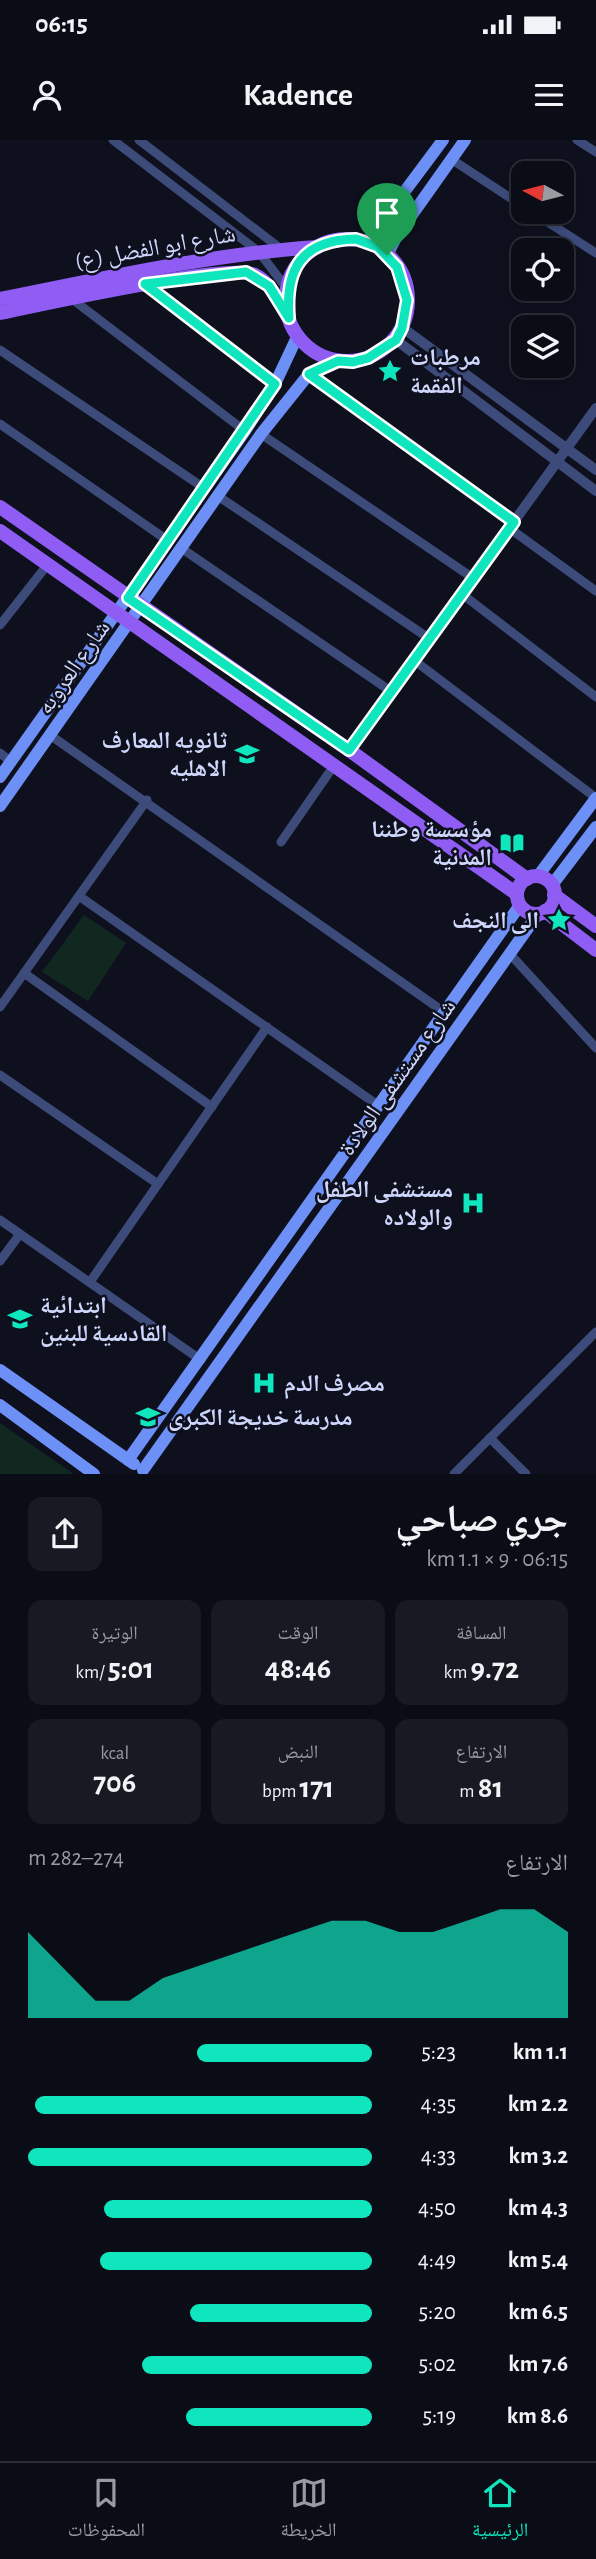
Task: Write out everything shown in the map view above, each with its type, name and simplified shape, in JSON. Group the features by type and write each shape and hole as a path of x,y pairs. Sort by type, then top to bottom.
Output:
{"main road":[{"path":"367,242 443,140"},
{"path":"387,255 397,236 465,140"},
{"path":"346,240 367,242 387,255 397,267 406,290 407,314 399,334 368,358 353,362 338,361 320,355 298,335 289,318 288,290 295,266 319,247 346,240"},
{"name":"شارع ابو الفضل (ع)","path":"1,311 259,252 319,247"},
{"name":"شارع ابو الفضل (ع)","path":"1,311 145,284 246,272 269,286 289,318"},
{"name":"شارع العروبه","path":"0,806 50,735 134,602 167,540 275,384 298,335"},
{"name":"شارع العروبه","path":"134,602 181,548 261,434 309,374 338,361"},
{"path":"0,507 553,890 596,926"},
{"path":"0,531 335,764 518,899 526,911 542,912 596,950"},
{"name":"شارع العروبه","path":"0,777 124,617"},
{"path":"518,899 520,883 533,877 596,798"},
{"path":"542,912 553,890 596,827"},
{"name":"شارع مستشفى الولادة","path":"128,1460 379,1106 518,899"},
{"name":"شارع مستشفى الولادة","path":"146,1472 327,1212 542,912"},
{"path":"313,1200 327,1212"},
{"path":"1,1371 146,1472"},
{"path":"0,1405 94,1474"}],"street":[{"path":"113,140 259,252 288,290"},
{"path":"139,140 281,249"},
{"path":"577,140 596,152"},
{"path":"451,159 511,198"},
{"path":"551,224 596,253"},
{"path":"145,284 275,384"},
{"path":"72,299 244,431"},
{"path":"399,334 596,470"},
{"path":"399,334 556,462 596,491"},
{"path":"0,349 204,488"},
{"path":"309,374 596,591"},
{"path":"349,750 596,408"},
{"path":"0,424 167,540"},
{"path":"261,434 473,578"},
{"path":"218,496 430,639"},
{"path":"181,548 393,692"},
{"path":"0,625 48,564"},
{"path":"462,594 596,697"},
{"path":"415,661 596,798"},
{"path":"50,735 147,800 444,1012"},
{"path":"0,753 11,762"},
{"path":"281,842 335,764"},
{"path":"0,1007 147,800"},
{"path":"79,896 379,1106"},
{"path":"510,954 596,1048"},
{"path":"24,973 212,1107"},
{"path":"90,1282 267,1027"},
{"path":"0,1075 158,1184"},
{"path":"0,1220 201,1360"},
{"path":"0,1261 20,1234"},
{"path":"454,1474 596,1332"},
{"path":"489,1438 526,1474"}],"green space":[{"path":"84,915 126,943 88,1001 42,972"},
{"path":"0,1423 74,1474 0,1474"}],"place":[{"name":"مرطبات الفقمة","path":"390,371"},
{"name":"ثانويه المعارف الاهليه","path":"247,754"},
{"name":"مؤسسة وطننا المدنية","path":"512,843"},
{"name":"الى النجف","path":"559,920"},
{"name":"مستشفى الطفل والولاده","path":"473,1203"},
{"name":"ابتدائية القادسية للبنين","path":"20,1319"},
{"name":"مصرف الدم","path":"264,1383"},
{"name":"مدرسة خديجة الكبرى","path":"148,1417"}],"route":[{"path":"356,239 378,247 387,255 403,279 406,290 407,314 396,340 368,358 353,362 338,361 309,374 514,522 349,750 128,598 275,384 145,284 246,272 256,275 269,286 289,318 290,275 302,258 313,250 332,241 356,239"}]}
